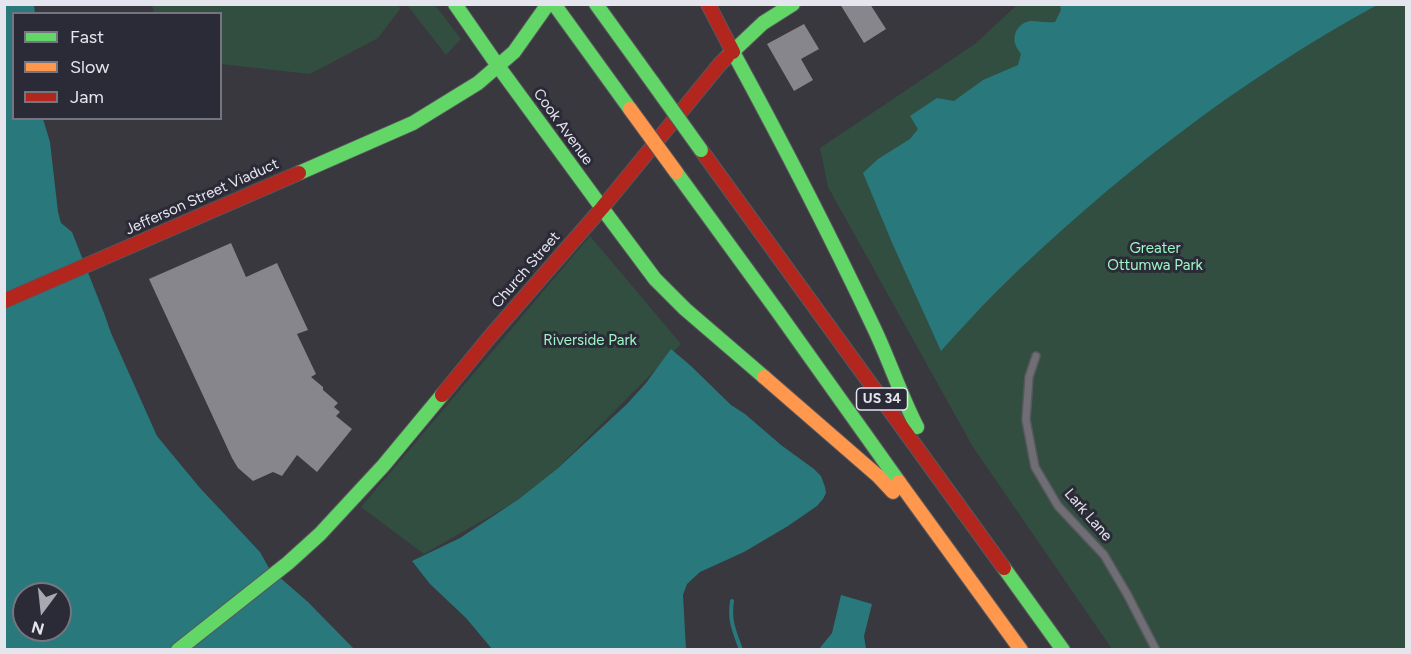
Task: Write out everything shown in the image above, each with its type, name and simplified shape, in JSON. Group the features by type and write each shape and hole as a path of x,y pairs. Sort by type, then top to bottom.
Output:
{"main road":[{"name":"Cook Avenue","path":"455,4 498,66 656,279 685,309 878,476 943,541"},
{"name":"Jefferson Street Viaduct","path":"4,301 413,123 478,83 514,52 548,4"},
{"name":"US 34","path":"554,4 1021,650"},
{"name":"US 34","path":"596,4 1063,650"},
{"path":"708,4 784,147 858,294 882,343 906,408 976,528"},
{"name":"Church Street","path":"178,650 288,563 320,534 383,466 488,339 602,208 720,64 763,23 793,4"}],"lane":[{"name":"Lark Lane","path":"1036,356 1029,377 1026,420 1035,467 1058,506 1104,555 1156,650"}],"green space":[{"path":"152,5 399,5 400,9 378,38 310,74 222,64 222,12 154,12"},
{"path":"407,5 435,5 461,39 446,55"},
{"name":"Greater Ottumwa Park","path":"1017,5 1406,5 1406,649 1112,649 973,447 828,187 820,148 975,44"},
{"name":"Riverside Park","path":"590,236 681,344 536,490 424,554 361,507"}],"water":[{"path":"4,5 34,5 35,12 12,12 12,120 43,120 50,142 61,223 72,232 111,333 157,436 200,488 260,552 269,568 308,602 354,649 5,649"},
{"path":"1060,5 1377,5 1275,66 1177,135 1130,172 1040,250 990,298 941,351 863,173 878,159 910,139 918,129 910,116 937,98 954,101 983,80 1018,65 1021,54 1015,42 1017,30 1023,24 1031,21 1055,22 1061,10"},
{"path":"671,349 731,405 814,469 821,476 825,487 826,493 823,499 817,506 788,526 744,552 700,572 687,584 683,595 686,649 492,649 466,618 430,584 412,561 460,538 519,499 557,469 627,404"},
{"path":"841,595 872,604 864,636 866,649 819,649 832,633"}],"building":[{"path":"840,4 870,4 886,29 864,43"},
{"path":"804,24 819,49 801,59 813,80 794,91 767,44"},
{"path":"231,243 246,277 277,263 308,330 297,334 316,374 311,377 338,403 334,407 340,412 336,416 352,429 317,472 297,455 282,476 273,472 253,481 238,468 149,279"}],"waterway":[{"path":"732,601 734,631 741,650"}],"traffic: fast":[{"path":"455,4 498,66"},
{"path":"299,173 413,123 478,83 514,52 548,4"},
{"path":"554,4 630,109"},
{"path":"596,4 653,83"},
{"path":"727,57 763,23 793,4"},
{"path":"733,52 879,338 917,427"},
{"path":"498,66 602,208"},
{"path":"653,83 701,150"},
{"path":"676,172 899,482"},
{"path":"602,208 655,279 685,309 764,377"},
{"path":"178,650 288,563 320,534 383,466 442,395"},
{"path":"1004,568 1063,650"}],"traffic: slow":[{"path":"630,109 676,172"},
{"path":"764,377 878,476 893,492"},
{"path":"899,482 1021,650"}],"traffic: jam":[{"path":"708,4 733,52"},
{"path":"442,395 727,57"},
{"path":"701,150 1004,568"},
{"path":"4,301 299,173"}]}
